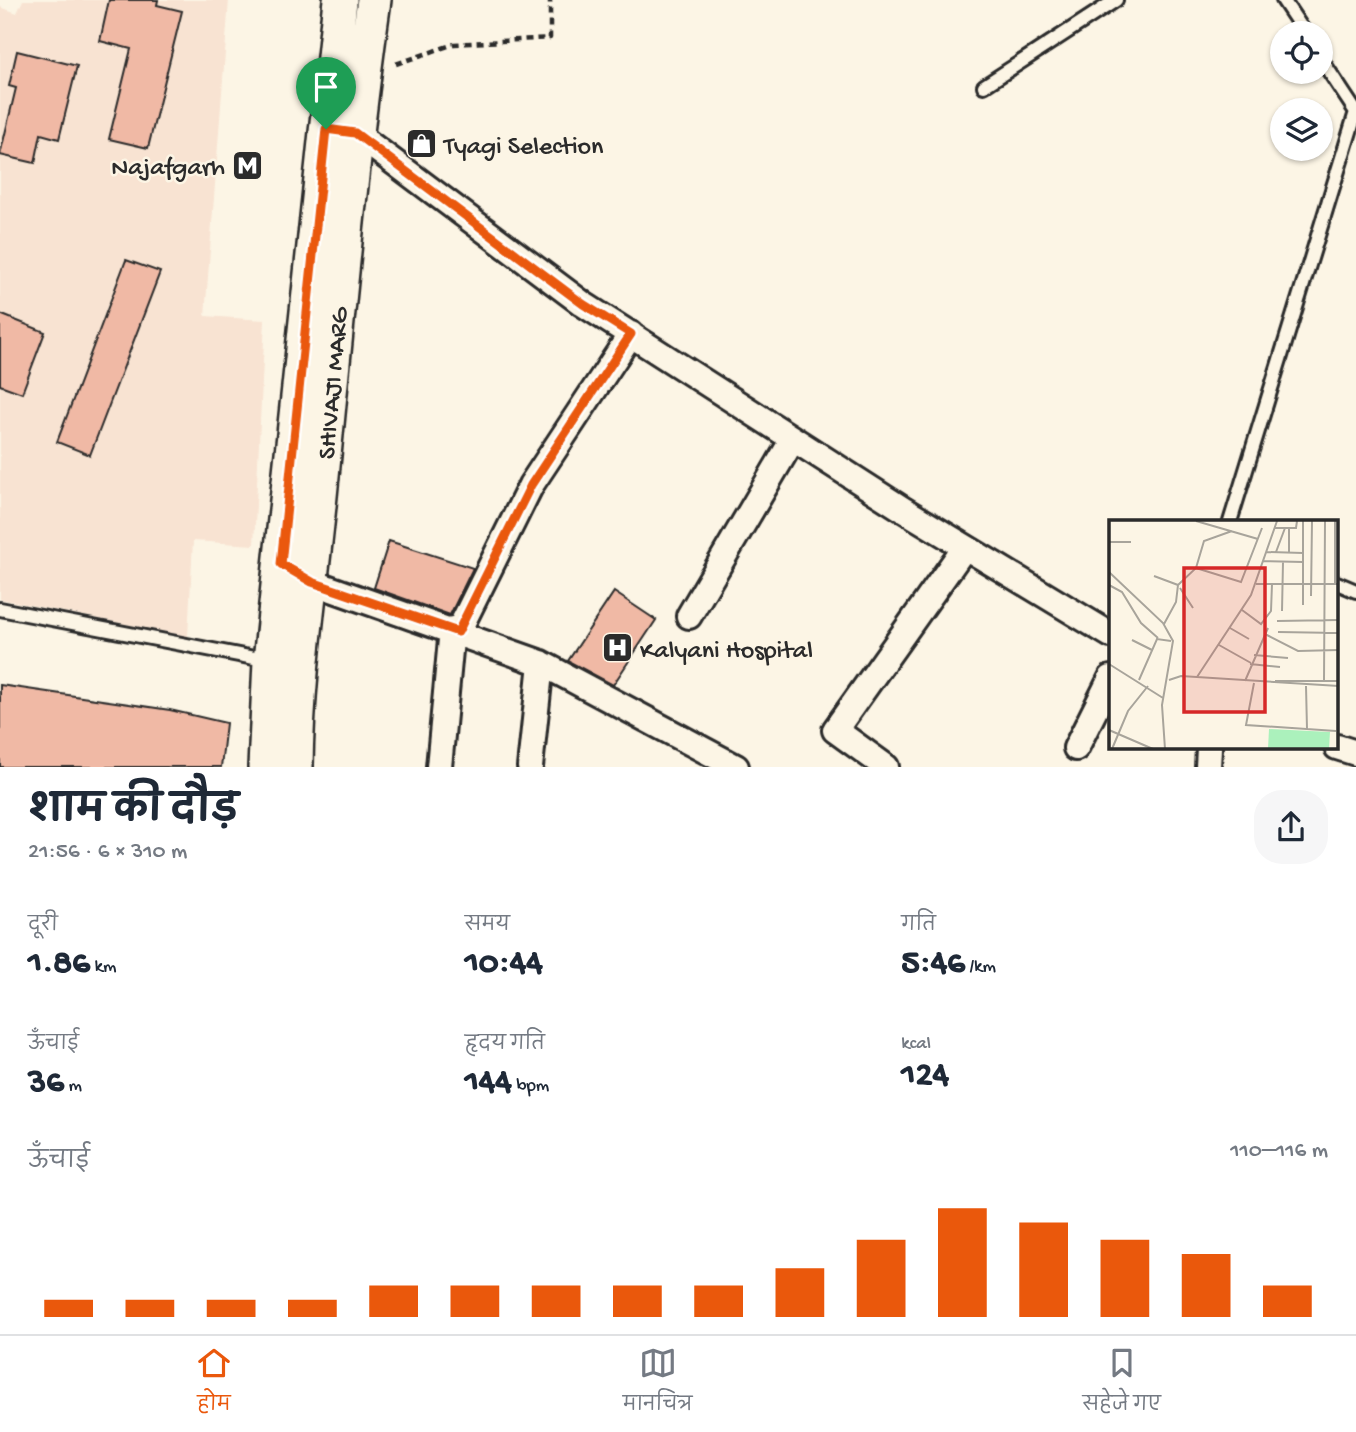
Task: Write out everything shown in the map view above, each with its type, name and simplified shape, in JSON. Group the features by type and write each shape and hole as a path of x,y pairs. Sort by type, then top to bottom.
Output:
{"main road":[{"name":"SHIVAJI MARG","path":"296,767 297,702 312,582 341,131 340,0"},
{"name":"SHIVAJI MARG","path":"265,767 270,661 281,564 341,131 363,79 374,0"}],"street":[{"path":"341,131 583,304 965,547 1109,634"},
{"path":"439,767 455,631 531,485 631,334"},
{"path":"689,616 793,439"},
{"path":"886,767 835,730 965,547"},
{"path":"281,564 312,582 541,663 736,767"},
{"path":"530,767 541,663"},
{"path":"1076,748 1109,682"},
{"path":"1338,747 1356,753"}],"lane":[{"path":"984,86 1116,0"},
{"path":"1283,0 1297,21"},
{"path":"1231,520 1356,112 1333,77"},
{"path":"1338,583 1356,591"},
{"path":"0,609 270,661"}],"path":[{"path":"363,79 421,53 454,44 550,38 550,0"}],"shaded area":[{"path":"23,0 229,0 205,316 265,320 254,545 193,541 188,637 0,599 0,7 17,13"}],"building":[{"path":"109,0 158,0 157,5 182,11 148,148 109,139 131,49 100,41"},
{"path":"17,51 77,66 59,139 41,134 35,163 0,155 16,88 9,86"},
{"path":"126,260 160,272 90,455 57,442"},
{"path":"0,314 45,332 22,393 0,385"},
{"path":"389,541 473,568 450,615 374,588"},
{"path":"614,592 656,620 613,685 568,661"},
{"path":"0,685 170,710 226,723 221,767 0,767"}],"place":[{"name":"Tyagi Selection","path":"421,144"},
{"name":"Najafgarh","path":"248,165"},
{"name":"Kalyani Hospital","path":"617,648"}],"route":[{"path":"326,129 355,133 583,304 631,334 531,485 464,615 458,632 312,582 281,564 326,129"}]}
